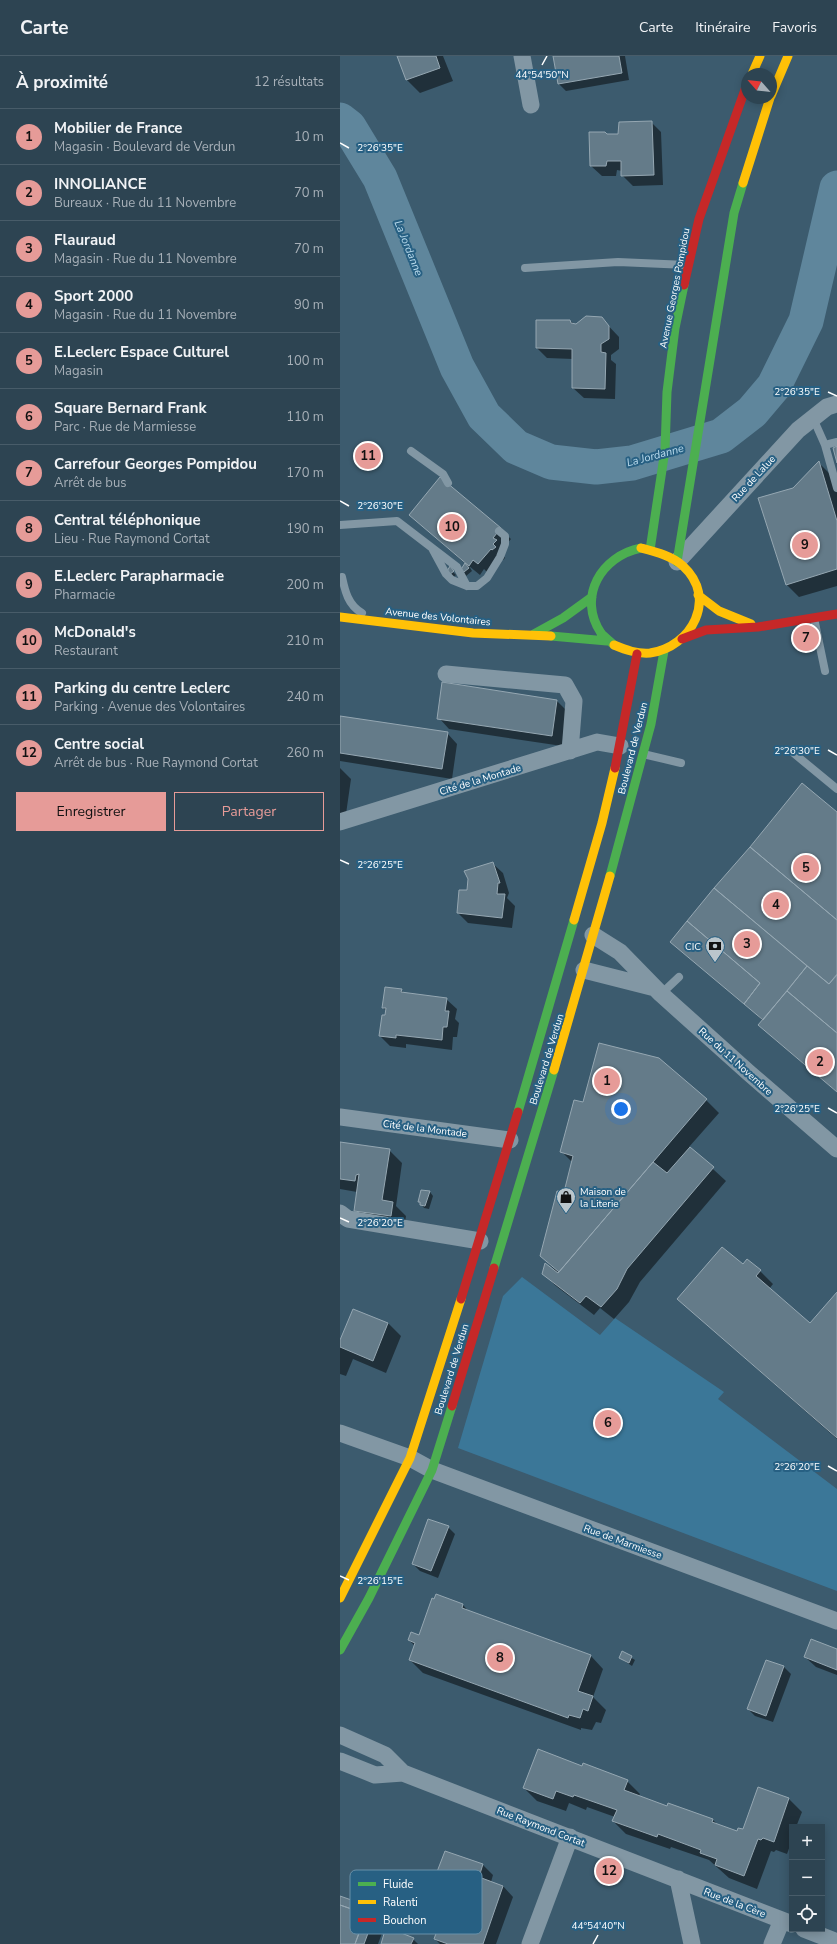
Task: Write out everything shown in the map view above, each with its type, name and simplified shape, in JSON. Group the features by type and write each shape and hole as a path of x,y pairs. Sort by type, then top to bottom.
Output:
{"main road":[{"path":"755,68 760,56"},
{"path":"777,83 788,56"},
{"name":"Avenue Georges Pompidou","path":"650,550 665,450 667,392 675,328 699,219 741,101"},
{"path":"677,562 734,213 760,123 768,104"},
{"path":"641,548 663,554 677,562 687,570 694,581 700,606 698,617 689,633 677,644 664,651 637,654 615,647 607,641 594,621 590,606 593,588 606,564 628,550 641,548"},
{"path":"698,595 719,611 758,627"},
{"name":"Avenue des Volontaires","path":"534,634 563,618 592,597"},
{"path":"682,639 706,630 758,627 837,614"},
{"name":"Avenue des Volontaires","path":"340,617 473,633 534,634 607,641"},
{"name":"Boulevard de Verdun","path":"340,1650 369,1598 432,1470 584,970 651,724 664,651"},
{"name":"Boulevard de Verdun","path":"340,1598 410,1458 480,1241 602,823 620,746 637,654"},
{"path":"566,945 577,965 584,970"}],"street":[{"path":"522,56 531,105"},
{"name":"Rue de Lalue","path":"677,562 798,430 827,407 837,404"},
{"path":"446,674 565,685 574,701 570,751"},
{"name":"Cité de la Montade","path":"340,822 597,742 620,746"},
{"name":"Rue du 11 Novembre","path":"593,935 620,952 658,991 749,1073 837,1149"},
{"name":"Rue du 11 Novembre","path":"584,970 658,991"},
{"name":"Cité de la Montade","path":"340,1117 510,1140"},
{"path":"340,1213 352,1219 480,1241"},
{"name":"Rue de Marmiesse","path":"340,1433 410,1458 432,1470 837,1621"},
{"name":"Rue Raymond Cortat","path":"340,1735 385,1755 404,1773 678,1879"},
{"name":"Rue Raymond Cortat","path":"340,1761 375,1775 404,1773"},
{"path":"530,1944 570,1838"},
{"path":"678,1879 692,1944"},
{"name":"Rue de la Cère","path":"678,1879 787,1922"},
{"path":"772,1944 787,1922"},
{"path":"812,1932 837,1942"}],"lane":[{"path":"525,268 618,262 688,265"},
{"path":"813,418 825,445 837,488"},
{"path":"825,445 837,442"},
{"path":"411,450 443,474 448,484"},
{"path":"340,525 397,520 457,567 467,586"},
{"path":"432,548 446,574 452,580 467,586 477,586 483,583 505,544 505,536 499,531"},
{"path":"342,577 346,594 355,609 379,622"},
{"path":"813,618 825,671"},
{"path":"791,751 837,789"},
{"path":"643,754 681,763"},
{"path":"658,991 679,977"}],"shaded area":[{"path":"522,1277 600,1335 615,1318 724,1392 718,1399 837,1489 837,1591 458,1448 503,1296"}],"building":[{"path":"397,56 436,56 440,68 406,80"},
{"path":"553,56 619,56 622,73 558,84"},
{"path":"652,121 654,175 621,176 621,161 607,161 606,166 590,166 589,132 618,134 619,122"},
{"path":"586,316 602,317 609,326 609,339 601,344 601,352 606,353 605,389 572,388 572,349 536,348 536,320 570,320 571,323 576,324"},
{"path":"837,446 837,463 833,448"},
{"path":"819,461 837,521 837,569 786,585 758,498 793,488"},
{"path":"440,477 501,528 493,538 497,540 493,544 496,547 492,550 491,549 478,564 473,560 469,566 409,515"},
{"path":"465,563 469,568 464,572 460,571"},
{"path":"450,566 454,571 449,575 445,575"},
{"path":"442,682 557,700 552,736 437,719"},
{"path":"340,716 448,732 442,769 340,753"},
{"path":"802,783 837,812 837,920 750,847"},
{"path":"750,847 837,920 837,974 829,984 714,888"},
{"path":"493,862 500,883 498,883 497,894 505,894 502,918 457,913 459,890 467,890 468,879 464,871"},
{"path":"714,888 807,966 763,1020 744,1004 760,983 687,921"},
{"name":"CIC","path":"687,921 760,983 744,1004 670,942"},
{"path":"807,966 829,984 837,975 837,1033 787,991"},
{"path":"385,987 402,989 401,992 447,998 445,1011 449,1011 447,1027 443,1027 442,1040 396,1035 396,1038 379,1036 382,1015 385,1015 386,1008 382,1008"},
{"path":"787,991 837,1033 837,1092 758,1025"},
{"path":"599,1043 659,1058 707,1099 559,1272 540,1256 557,1191 564,1192 573,1156 560,1152 574,1100 583,1102"},
{"path":"340,1142 390,1149 382,1200 393,1202 391,1216 354,1211 359,1174 356,1175 355,1181 340,1179"},
{"path":"690,1147 714,1167 627,1269 617,1289 601,1307 586,1296 580,1303 542,1274 545,1263 558,1273 653,1162 667,1173"},
{"path":"421,1190 430,1191 425,1206 420,1205 420,1202 418,1202"},
{"path":"722,1247 743,1264 747,1259 761,1270 756,1276 810,1323 837,1292 837,1438 677,1299"},
{"path":"353,1309 388,1323 373,1361 340,1347 340,1340"},
{"path":"428,1519 449,1526 431,1571 412,1564"},
{"path":"436,1594 463,1604 462,1608 591,1655 578,1691 593,1696 588,1711 583,1709 580,1718 569,1715 568,1718 409,1660 415,1643 408,1640 411,1632 419,1635 432,1598 434,1599"},
{"path":"811,1639 837,1649 837,1670 804,1657"},
{"path":"622,1651 632,1656 629,1663 619,1658"},
{"path":"766,1660 784,1666 766,1716 747,1709"},
{"path":"538,1749 582,1766 583,1763 628,1780 624,1790 667,1806 668,1803 713,1819 712,1822 737,1831 738,1828 743,1829 758,1787 789,1798 774,1842 763,1838 761,1840 758,1839 744,1876 715,1865 717,1859 700,1853 701,1850 658,1834 657,1837 612,1821 617,1810 574,1795 573,1797 556,1791 553,1799 523,1788"},
{"path":"445,1851 483,1864 481,1870 438,1870"},
{"path":"482,1878 503,1886 483,1944 448,1944 434,1939 436,1934 482,1934"},
{"path":"340,1896 350,1900 350,1908 340,1905"},
{"path":"340,1905 350,1908 350,1934 359,1934 355,1944 340,1944"},
{"path":"359,1934 368,1934 364,1944 355,1944"},
{"path":"384,1934 404,1934 414,1938 411,1944 381,1944"}],"waterway":[{"name":"La Jordanne","path":"340,120 349,127 380,178 457,367 484,416 516,447 551,462 596,467 632,463 721,436 752,412 774,386 806,321 837,188"}],"traffic: fast":[{"path":"677,562 734,213 743,183"},
{"path":"650,550 665,450 667,392 675,328 684,285"},
{"path":"614,645 601,633 594,619 592,606 593,592 597,580 604,569 614,560 627,552 641,548"},
{"path":"534,634 563,618 592,597"},
{"path":"551,636 607,641"},
{"path":"610,876 651,724 664,651"},
{"path":"518,1112 574,920"},
{"path":"494,1268 554,1070"},
{"path":"340,1650 369,1598 432,1470 452,1406"}],"traffic: slow":[{"path":"755,68 760,56"},
{"path":"777,82 788,56"},
{"path":"743,183 768,104"},
{"path":"614,645 641,653 650,653 665,649 678,641 688,631 695,619 699,606 699,592 693,579 683,566 664,555 641,548"},
{"path":"698,595 719,611 751,624"},
{"path":"340,617 473,633 551,636"},
{"path":"574,920 602,823 615,768"},
{"path":"554,1070 610,876"},
{"path":"340,1598 410,1458 461,1299"}],"traffic: jam":[{"path":"684,285 699,219 741,101"},
{"path":"682,639 706,630 758,627 837,614"},
{"path":"615,768 637,654"},
{"path":"461,1299 518,1112"},
{"path":"452,1406 494,1268"}],"place":[{"name":"Parking du centre Leclerc","path":"368,456"},
{"name":"McDonald's","path":"452,527"},
{"name":"E.Leclerc Parapharmacie","path":"805,545"},
{"name":"Carrefour Georges Pompidou","path":"806,638"},
{"name":"E.Leclerc Espace Culturel","path":"806,868"},
{"name":"Sport 2000","path":"776,905"},
{"name":"Flauraud","path":"747,944"},
{"name":"CIC","path":"715,963"},
{"name":"INNOLIANCE","path":"820,1062"},
{"name":"Mobilier de France","path":"607,1081"},
{"name":"Maison de la Literie","path":"566,1214"},
{"name":"Square Bernard Frank","path":"608,1423"},
{"name":"Central téléphonique","path":"500,1658"},
{"name":"Centre social","path":"609,1871"}]}
